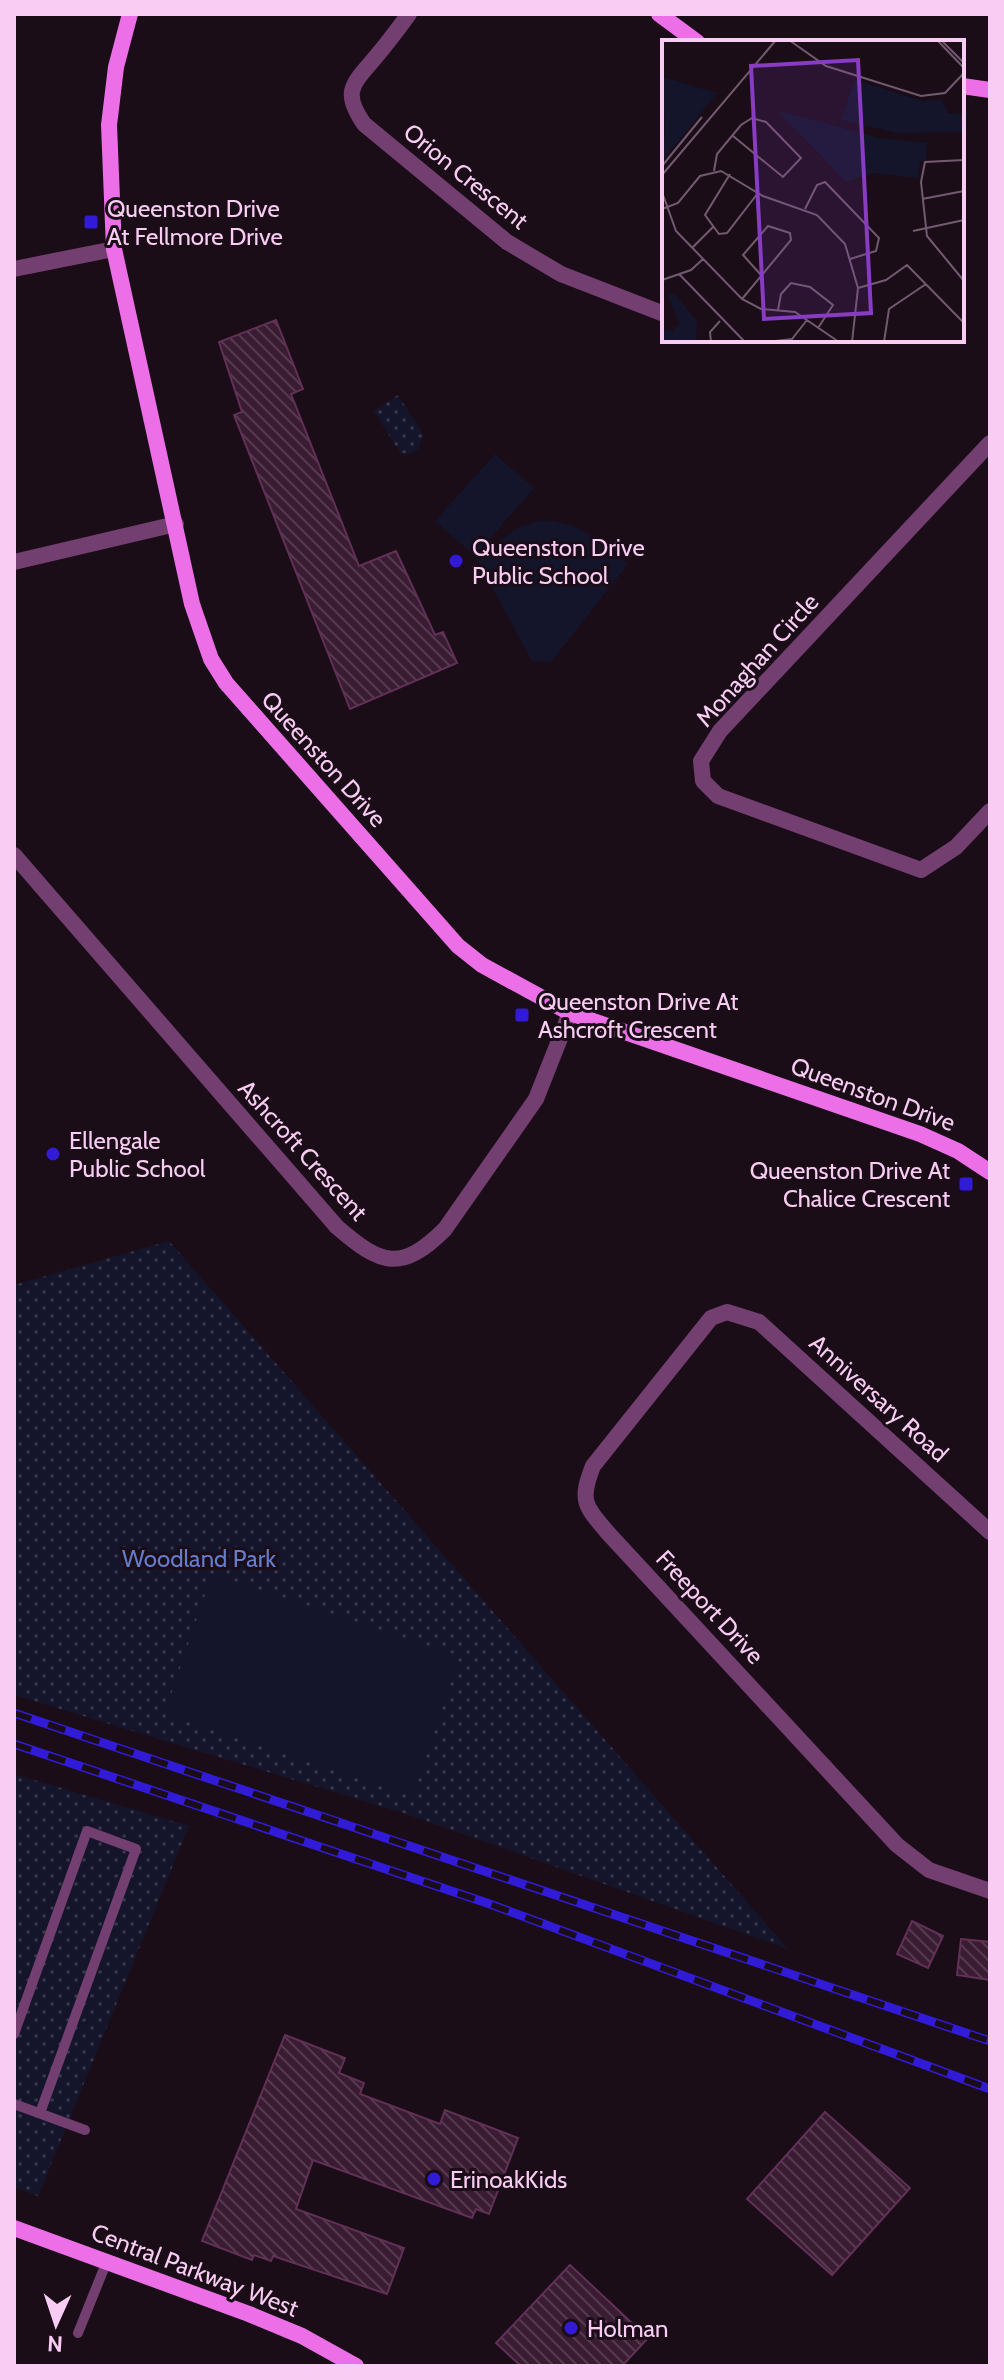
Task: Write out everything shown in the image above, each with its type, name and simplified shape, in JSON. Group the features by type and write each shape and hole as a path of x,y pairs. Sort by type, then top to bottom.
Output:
{"street":[{"name":"Queenston Drive","path":"130,14 116,67 109,125 114,249 189,591 211,659 253,716 458,946 507,980 570,1013 920,1134 958,1151 990,1172"},
{"name":"Orion Crescent","path":"409,14 371,62 356,75 352,98 354,109 364,124 507,242 561,274 662,313"},
{"path":"659,14 694,40"},
{"path":"964,86 990,90"},
{"path":"14,269 114,249"},
{"name":"Monaghan Circle","path":"990,443 720,731 701,761 703,781 718,796 921,870 956,847 990,811"},
{"path":"14,562 176,524"},
{"name":"Ashcroft Crescent","path":"14,855 337,1227 369,1255 406,1260 445,1229 536,1099 570,1013"},
{"name":"Anniversary Road","path":"727,1312 759,1322 990,1532"},
{"name":"Freeport Drive","path":"727,1312 711,1318 593,1466 583,1491 587,1509 897,1845 929,1870 990,1891"},
{"name":"Central Parkway West","path":"14,2228 249,2314 302,2336 351,2365"}],"lane":[{"path":"14,2034 87,1831 136,1849 40,2113"},
{"path":"14,2104 85,2130"},
{"path":"78,2333 107,2261"}],"green space":[{"path":"398,395 423,434 419,449 410,454 400,453 374,411"},
{"path":"495,454 534,488 475,556 435,521"},
{"path":"541,520 578,528 628,564 551,662 532,661 476,558 519,527"},
{"name":"Woodland Park","path":"169,1241 788,1949 403,1813 14,1695 14,1285"},
{"path":"212,1574 459,1656 412,1795 165,1713"},
{"path":"14,1774 189,1826 38,2196 14,2187"}],"building":[{"path":"276,320 303,389 291,394 359,566 396,551 435,635 443,632 457,663 350,709 234,415 242,412 219,342"},
{"path":"912,1921 943,1936 928,1968 897,1954"},
{"path":"961,1939 990,1942 990,1980 957,1975"},
{"name":"ErinoakKids","path":"285,2035 345,2058 339,2073 364,2083 360,2094 440,2124 445,2110 518,2138 489,2214 476,2209 472,2218 313,2160 296,2209 404,2248 387,2294 273,2256 271,2261 254,2255 252,2260 202,2241"},
{"path":"825,2112 910,2188 832,2275 747,2199"},
{"path":"570,2265 648,2338 622,2366 521,2366 496,2343"}],"railway":[{"path":"14,1713 990,2041"},
{"path":"14,1744 487,1903 990,2089"}],"place":[{"name":"Queenston Drive At Fellmore Drive","path":"91,222"},
{"name":"Queenston Drive Public School","path":"456,561"},
{"name":"Queenston Drive At Ashcroft Crescent","path":"522,1015"},
{"name":"Ellengale Public School","path":"53,1154"},
{"name":"Queenston Drive At Chalice Crescent","path":"966,1184"},
{"name":"ErinoakKids","path":"434,2179"},
{"name":"Holman","path":"571,2328"}]}
